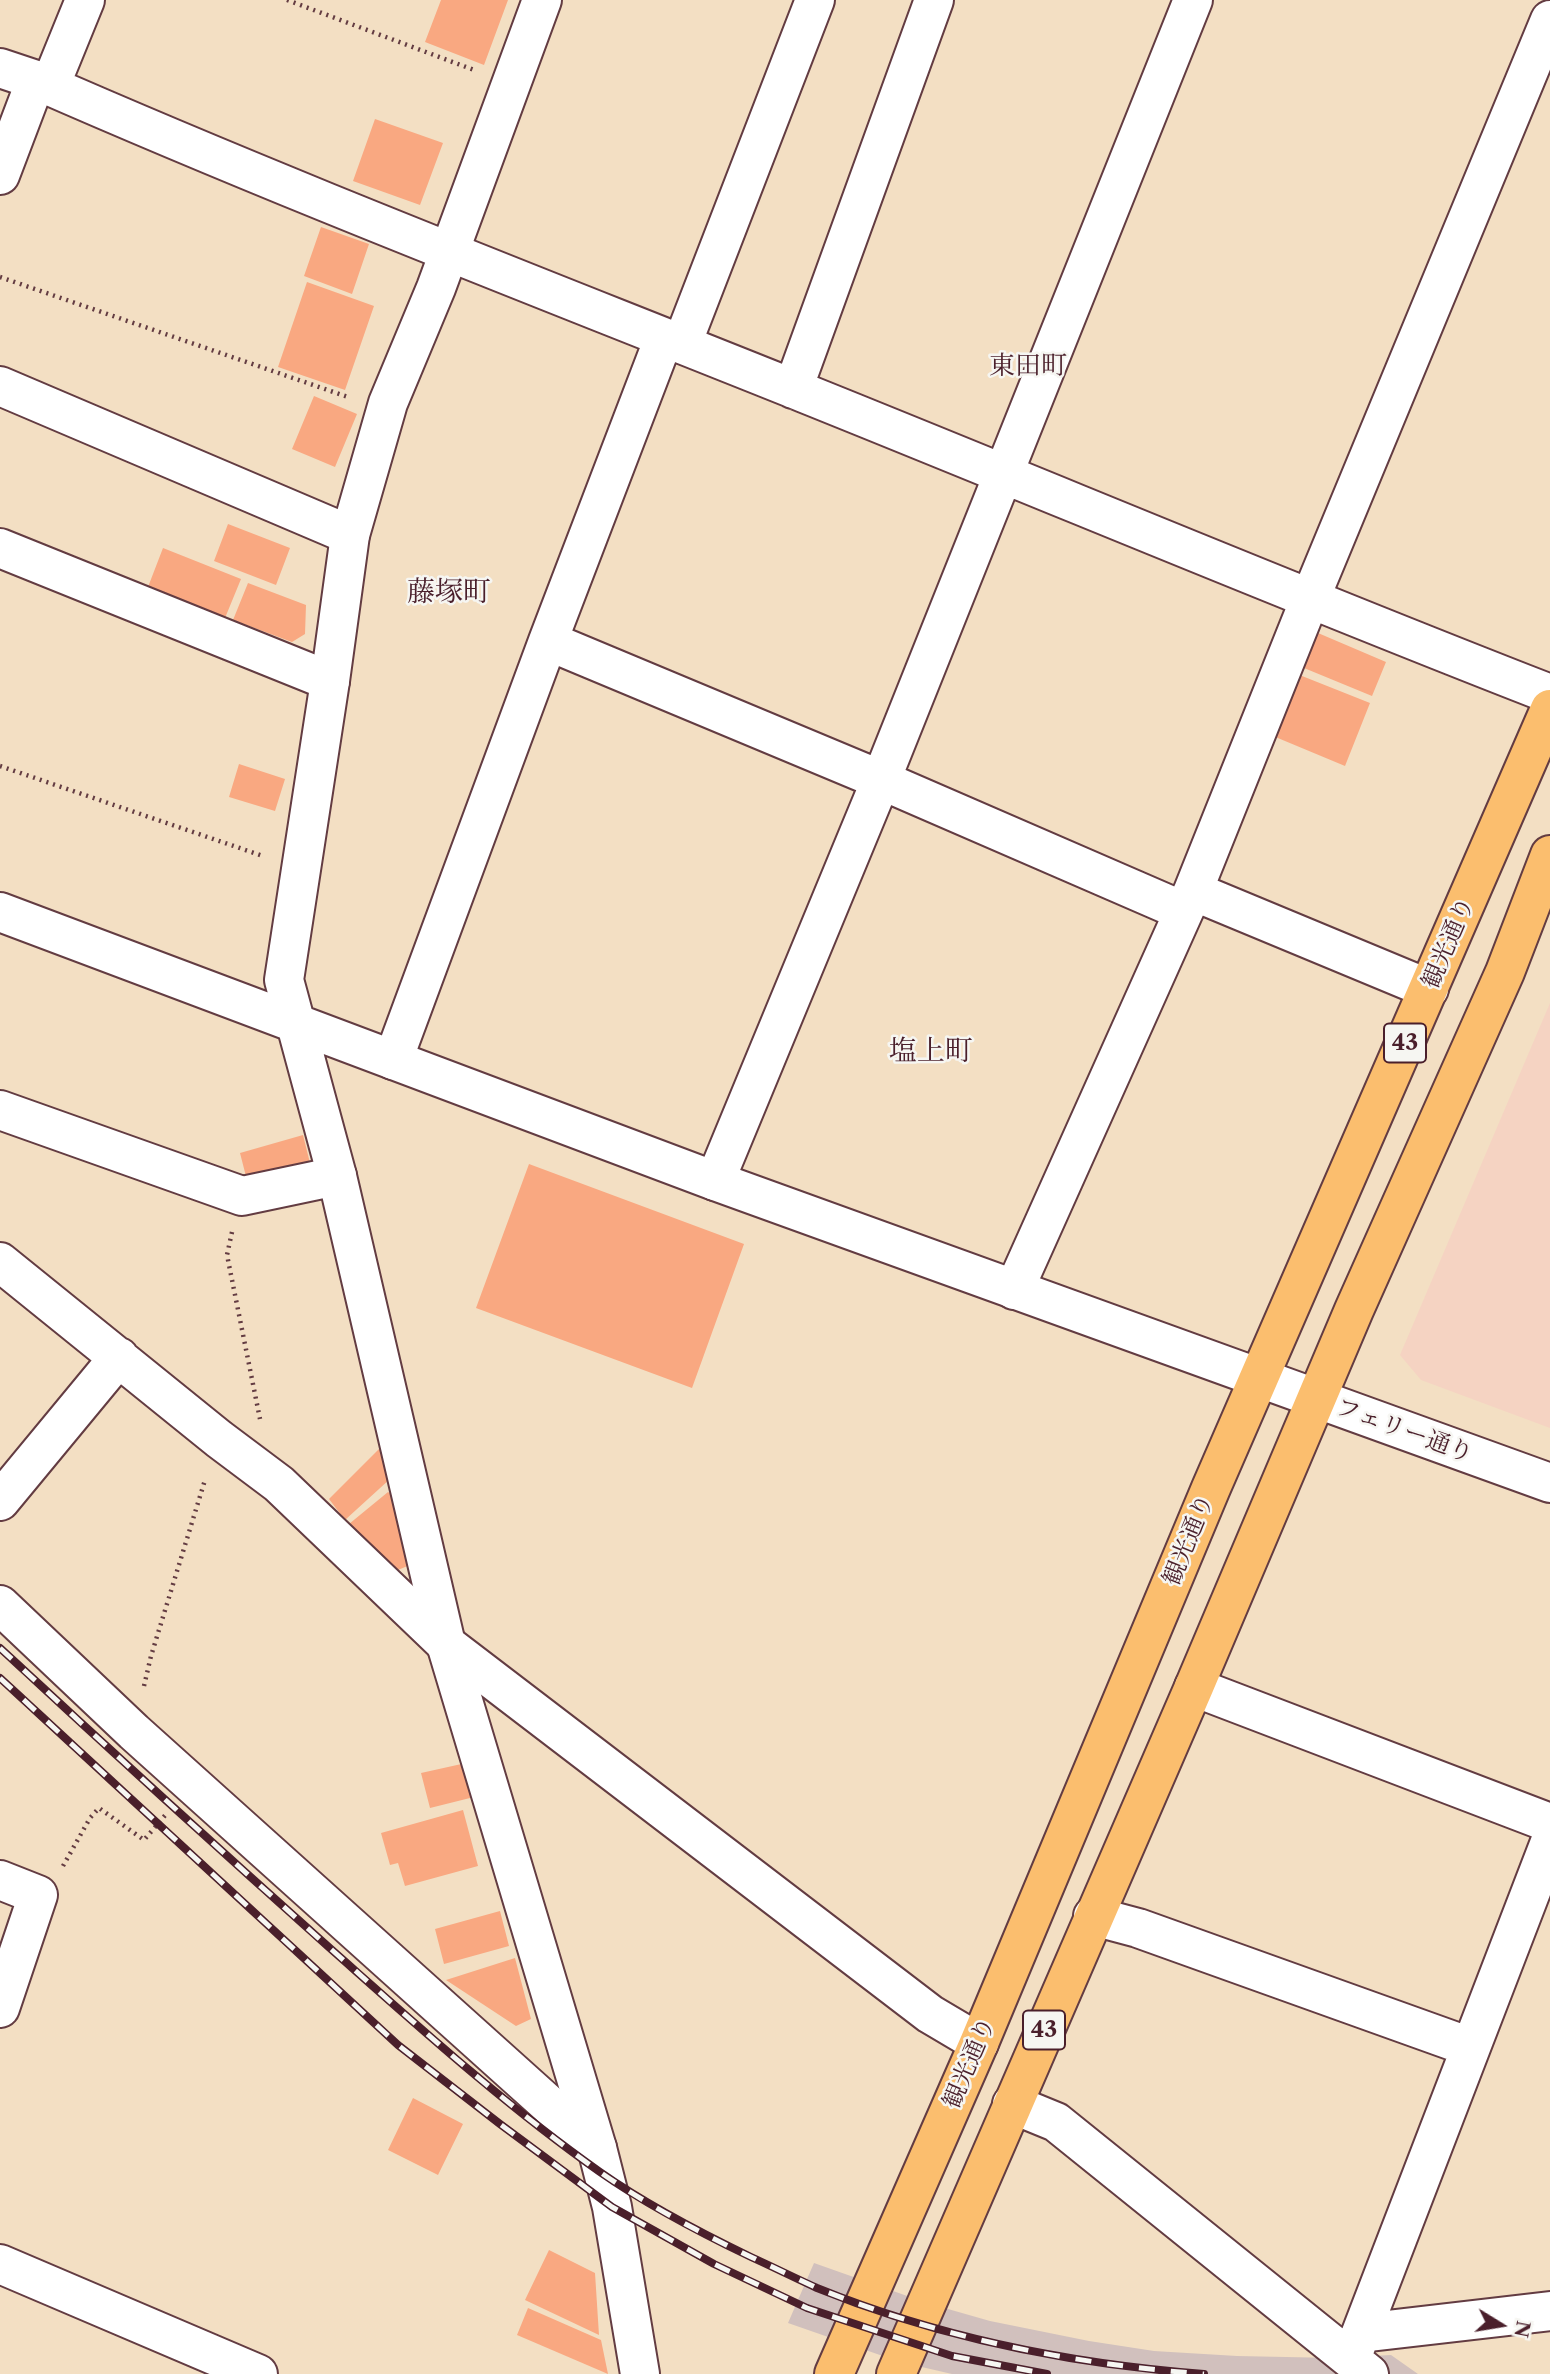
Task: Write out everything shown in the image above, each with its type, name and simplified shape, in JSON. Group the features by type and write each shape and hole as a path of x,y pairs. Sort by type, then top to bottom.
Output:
{"main road":[{"name":"観光通り","path":"834,2374 979,2043 1205,1501 1550,709"},
{"name":"43","path":"896,2374 1412,1176 1505,972 1550,855"}],"street":[{"path":"0,175 85,0"},
{"path":"542,0 448,253 388,403 350,535 284,980 337,1176 446,1644 597,2148 612,2207 640,2374"},
{"path":"393,1060 548,641 815,0"},
{"path":"793,388 934,0"},
{"path":"715,1181 881,780 1193,0"},
{"path":"1014,1290 1188,901 1550,20"},
{"path":"0,68 43,83 448,253 793,388 1550,694"},
{"path":"0,386 350,535"},
{"path":"0,548 330,681"},
{"path":"548,641 881,780 1188,901 1429,989"},
{"name":"フェリー通り","path":"0,912 715,1181 1550,1483"},
{"path":"0,1110 242,1196 337,1176"},
{"path":"0,1262 219,1439 279,1484 446,1644 930,2014 979,2043"},
{"path":"0,1501 119,1357"},
{"path":"0,1605 134,1732 597,2148"},
{"path":"1194,1687 1550,1823"},
{"path":"1361,2355 1470,2047 1550,1842"},
{"path":"0,1880 38,1895 0,2008"},
{"path":"1093,1916 1138,1928 1470,2047"},
{"path":"1012,2104 1056,2122 1361,2355"},
{"path":"0,2264 258,2374"},
{"path":"1361,2355 1550,2311"}],"path":[{"path":"287,0 511,84"},
{"path":"0,277 360,401"},
{"path":"0,766 300,869"},
{"path":"242,1196 227,1255 261,1422"},
{"path":"134,1732 151,1656 194,1511 219,1439"},
{"path":"38,1895 50,1887 90,1818 99,1808 144,1840 172,1808"}],"shaded area":[{"path":"1550,1003 1550,1428 1421,1380 1400,1355"},
{"path":"814,2263 927,2303 990,2321 1089,2341 1154,2351 1237,2356 1335,2358 1391,2355 1418,2374 952,2374 900,2362 788,2323"}],"building":[{"path":"441,0 508,0 484,65 425,42"},
{"path":"375,119 443,143 420,205 353,181"},
{"path":"321,227 369,244 352,294 304,276"},
{"path":"307,282 374,306 345,390 278,367"},
{"path":"314,396 357,414 335,467 292,449"},
{"path":"228,524 290,548 276,585 214,561"},
{"path":"163,548 241,579 225,618 148,587"},
{"path":"248,583 306,605 305,634 292,642 233,620"},
{"path":"1318,633 1386,662 1372,696 1304,668"},
{"path":"1297,674 1370,703 1345,766 1273,736"},
{"path":"239,764 285,779 275,811 229,797"},
{"path":"303,1135 313,1175 250,1192 240,1153"},
{"path":"529,1164 744,1244 692,1388 476,1308"},
{"path":"381,1447 390,1479 345,1520 329,1499"},
{"path":"388,1492 398,1499 417,1562 398,1570 349,1524"},
{"path":"466,1763 474,1797 430,1808 421,1773"},
{"path":"463,1810 478,1866 405,1886 398,1863 390,1865 381,1833"},
{"path":"500,1911 509,1946 444,1964 435,1929"},
{"path":"515,1958 531,2019 516,2026 446,1980"},
{"path":"413,2098 463,2124 438,2175 388,2150"},
{"path":"549,2250 595,2273 599,2335 525,2300"},
{"path":"528,2308 601,2340 608,2374 517,2335"}],"railway":[{"path":"0,1648 332,1950 496,2093 636,2196 712,2238 817,2288 911,2321 959,2335 1056,2356 1204,2374"},
{"path":"0,1678 398,2045 612,2207 714,2264 807,2308 952,2356 1047,2374"}],"district":[{"name":"東田町","path":"1028,366"},
{"name":"藤塚町","path":"449,593"},
{"name":"塩上町","path":"931,1052"}]}
